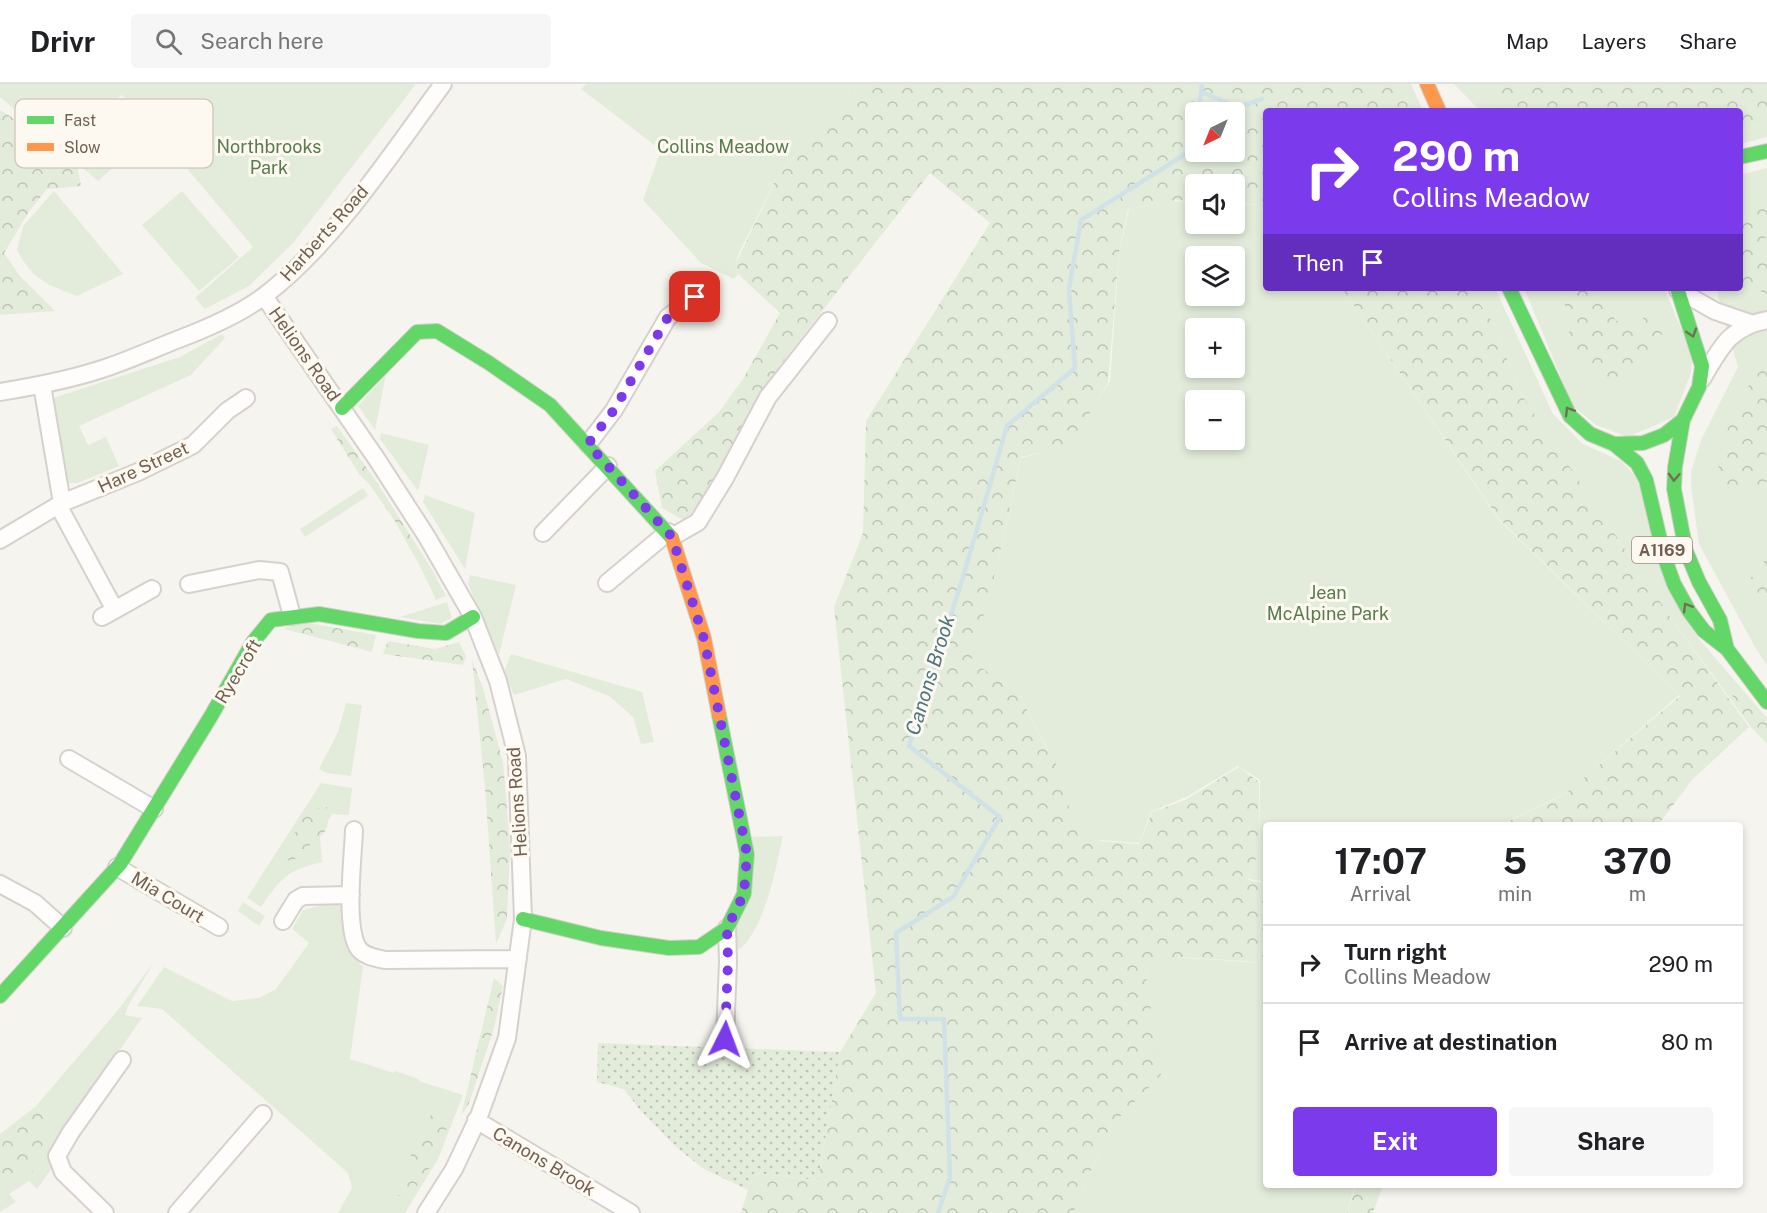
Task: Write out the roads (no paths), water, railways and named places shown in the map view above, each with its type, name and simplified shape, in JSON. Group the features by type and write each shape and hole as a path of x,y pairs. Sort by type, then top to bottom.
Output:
{"street":[{"name":"Harberts Road","path":"0,392 42,385 110,367 200,331 244,309 264,296 293,271 326,237 443,84"},
{"path":"1427,84 1439,108"},
{"path":"1743,156 1767,151"},
{"path":"588,444 614,410 668,317 709,287"},
{"path":"1510,291 1570,416 1590,434 1614,444 1643,443 1664,435 1683,420 1694,400 1701,379 1724,342 1732,335 1759,322"},
{"path":"1679,291 1698,350 1702,366 1701,379"},
{"path":"1681,291 1715,311 1759,322"},
{"name":"Helions Road","path":"264,296 342,408 427,537 472,617 498,681 517,756 522,920 507,1038 476,1120 454,1169 426,1213"},
{"path":"608,583 670,534 698,522 725,478 768,397 828,321"},
{"path":"342,408 417,332 433,330 489,363 550,405 670,534 704,639 747,854 744,894 727,928 725,1039"},
{"path":"42,385 60,504 109,613 152,589"},
{"name":"Hare Street","path":"0,540 60,504 138,472 193,445 227,411 246,398"},
{"name":"A1169","path":"1683,420 1675,467 1676,498 1686,551 1720,620 1727,649"},
{"name":"A1169","path":"1614,444 1637,463 1646,480 1664,556 1674,584 1689,611 1704,631 1727,649 1767,702"},
{"path":"543,533 608,466"},
{"path":"189,584 259,570 280,572 292,616"},
{"name":"Ryecroft","path":"0,996 117,867 211,716 253,642 272,620 319,614 418,631 446,633 472,617"},
{"path":"69,759 153,809"},
{"path":"354,830 352,929 357,948 368,957 385,960 518,959"},
{"name":"Mia Court","path":"117,867 219,927"},
{"path":"0,884 35,903 63,928"},
{"path":"283,921 296,900 303,896 351,895"},
{"path":"522,920 602,938 669,948 699,947 727,928"},
{"path":"105,1213 63,1172 57,1156 71,1132 122,1060"},
{"path":"177,1213 263,1114"},
{"name":"Canons Brook","path":"476,1120 607,1207 631,1213"}],"waterway":[{"name":"Canons Brook","path":"1200,102 1202,84"},
{"path":"1201,92 1238,107 1262,99"},
{"name":"Canons Brook","path":"938,1213 950,1177 944,1019 900,1019 896,933 953,897 1000,817 909,746 963,577 1007,426 1075,368 1069,289 1081,220 1185,154"}],"park label":[{"name":"Collins Meadow","path":"723,146"},
{"name":"Northbrooks Park","path":"269,156"},
{"name":"Jean McAlpine Park","path":"1328,602"}]}
